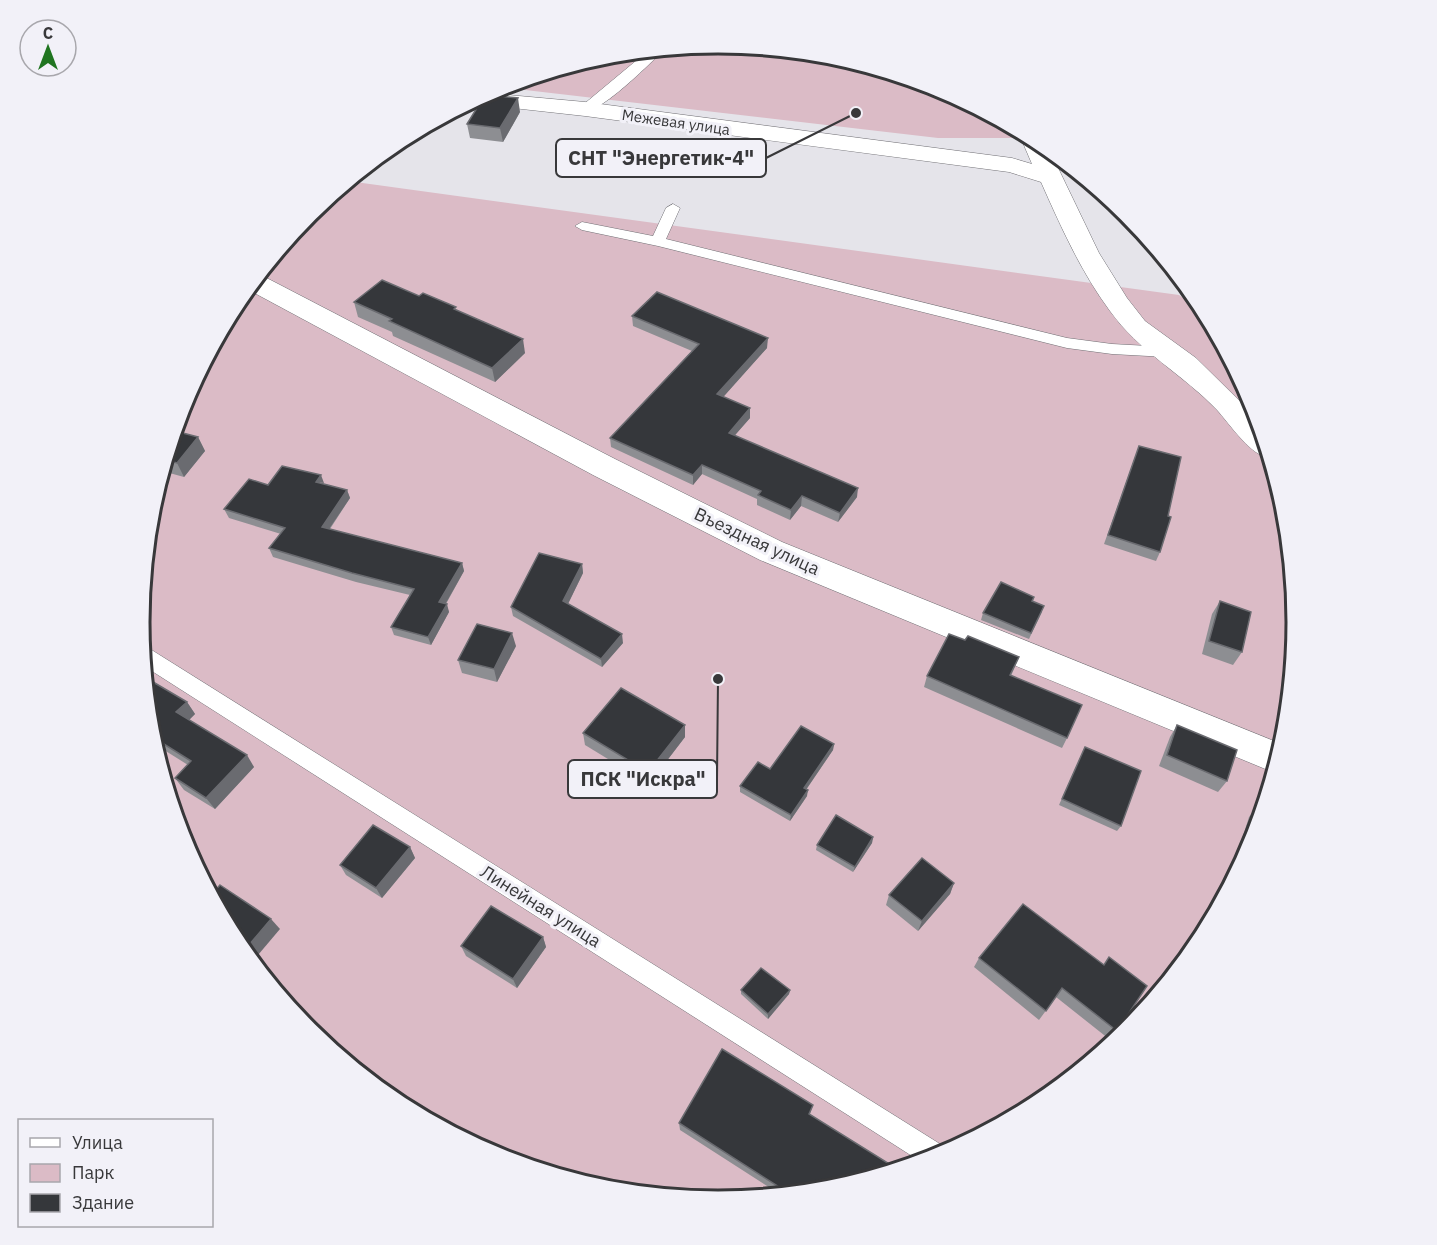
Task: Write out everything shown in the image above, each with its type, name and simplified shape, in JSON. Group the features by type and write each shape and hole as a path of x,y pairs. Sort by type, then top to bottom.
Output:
{"street":[{"name":"Межевая улица","path":"493,101 585,109 1012,165 1052,178"},
{"path":"1040,154 1086,253 1118,304 1136,327 1186,365 1226,402 1255,433"},
{"name":"Въездная улица","path":"261,285 604,467 771,551 1271,756"}],"lane":[{"path":"585,109 601,99 647,59"},
{"path":"658,241 673,208"},
{"path":"582,226 658,241 1067,343 1112,349 1167,352"},
{"name":"Линейная улица","path":"151,660 928,1151"}],"green space":[{"path":"681,55 756,55 829,65 901,84 970,113 1015,138 938,138 521,89 571,73 644,59"},
{"path":"359,182 1179,295 1187,301 1211,338 1228,371 1244,405 1268,475 1282,548 1286,585 1286,660 1282,697 1268,770 1257,805 1244,840 1211,907 1170,969 1146,997 1093,1050 1065,1074 1003,1115 970,1132 936,1148 866,1172 793,1186 756,1190 681,1190 644,1186 571,1172 536,1161 501,1148 434,1115 372,1074 344,1050 291,997 267,969 226,907 209,874 193,840 169,770 155,697 151,660 151,585 155,548 169,475 180,440 193,405 226,338 267,276 317,221"}],"building":[{"path":"502,97 518,98 500,128 467,124 477,108"},
{"path":"382,280 419,296 423,293 523,339 492,368 389,321 392,319 354,302"},
{"path":"657,292 768,338 717,394 750,408 729,433 858,488 840,513 802,496 791,510 758,495 761,491 702,465 693,475 610,438 699,344 632,316"},
{"path":"183,433 198,437 177,463 173,462"},
{"path":"1139,446 1181,457 1168,516 1171,517 1160,552 1108,535"},
{"path":"282,466 321,475 316,482 347,490 322,527 462,563 439,602 447,604 428,637 391,627 414,589 269,548 285,528 224,509 249,479 268,485"},
{"path":"539,553 582,564 563,601 622,634 601,659 511,607"},
{"path":"1001,582 1034,597 1032,601 1044,606 1031,633 983,613"},
{"path":"1220,601 1251,612 1242,652 1209,641"},
{"path":"477,624 512,633 494,669 458,660"},
{"path":"949,634 965,640 968,636 1019,657 1010,675 1082,705 1067,738 927,676"},
{"path":"153,682 187,702 176,712 247,755 206,798 175,778 191,761 163,744"},
{"path":"621,688 685,725 648,772 583,733"},
{"path":"1177,725 1237,750 1227,781 1167,755"},
{"path":"801,726 834,744 804,788 808,790 791,815 740,786 758,762 770,769"},
{"path":"1085,747 1141,771 1121,826 1062,799"},
{"path":"836,815 873,837 855,867 817,845"},
{"path":"373,825 410,847 376,888 340,865"},
{"path":"922,858 954,883 922,921 889,895"},
{"path":"220,885 271,919 250,944 226,907 217,889"},
{"path":"1023,904 1104,965 1109,957 1147,986 1125,1018 1115,1029 1062,988 1046,1011 979,958"},
{"path":"491,906 543,937 513,979 461,946"},
{"path":"761,968 790,990 768,1014 741,990"},
{"path":"722,1049 813,1105 809,1114 890,1164 829,1180 780,1187 679,1123"}],"place":[{"name":"СНТ \"Энергетик-4\"","path":"856,113"},
{"name":"ПСК \"Искра\"","path":"718,679"}]}
